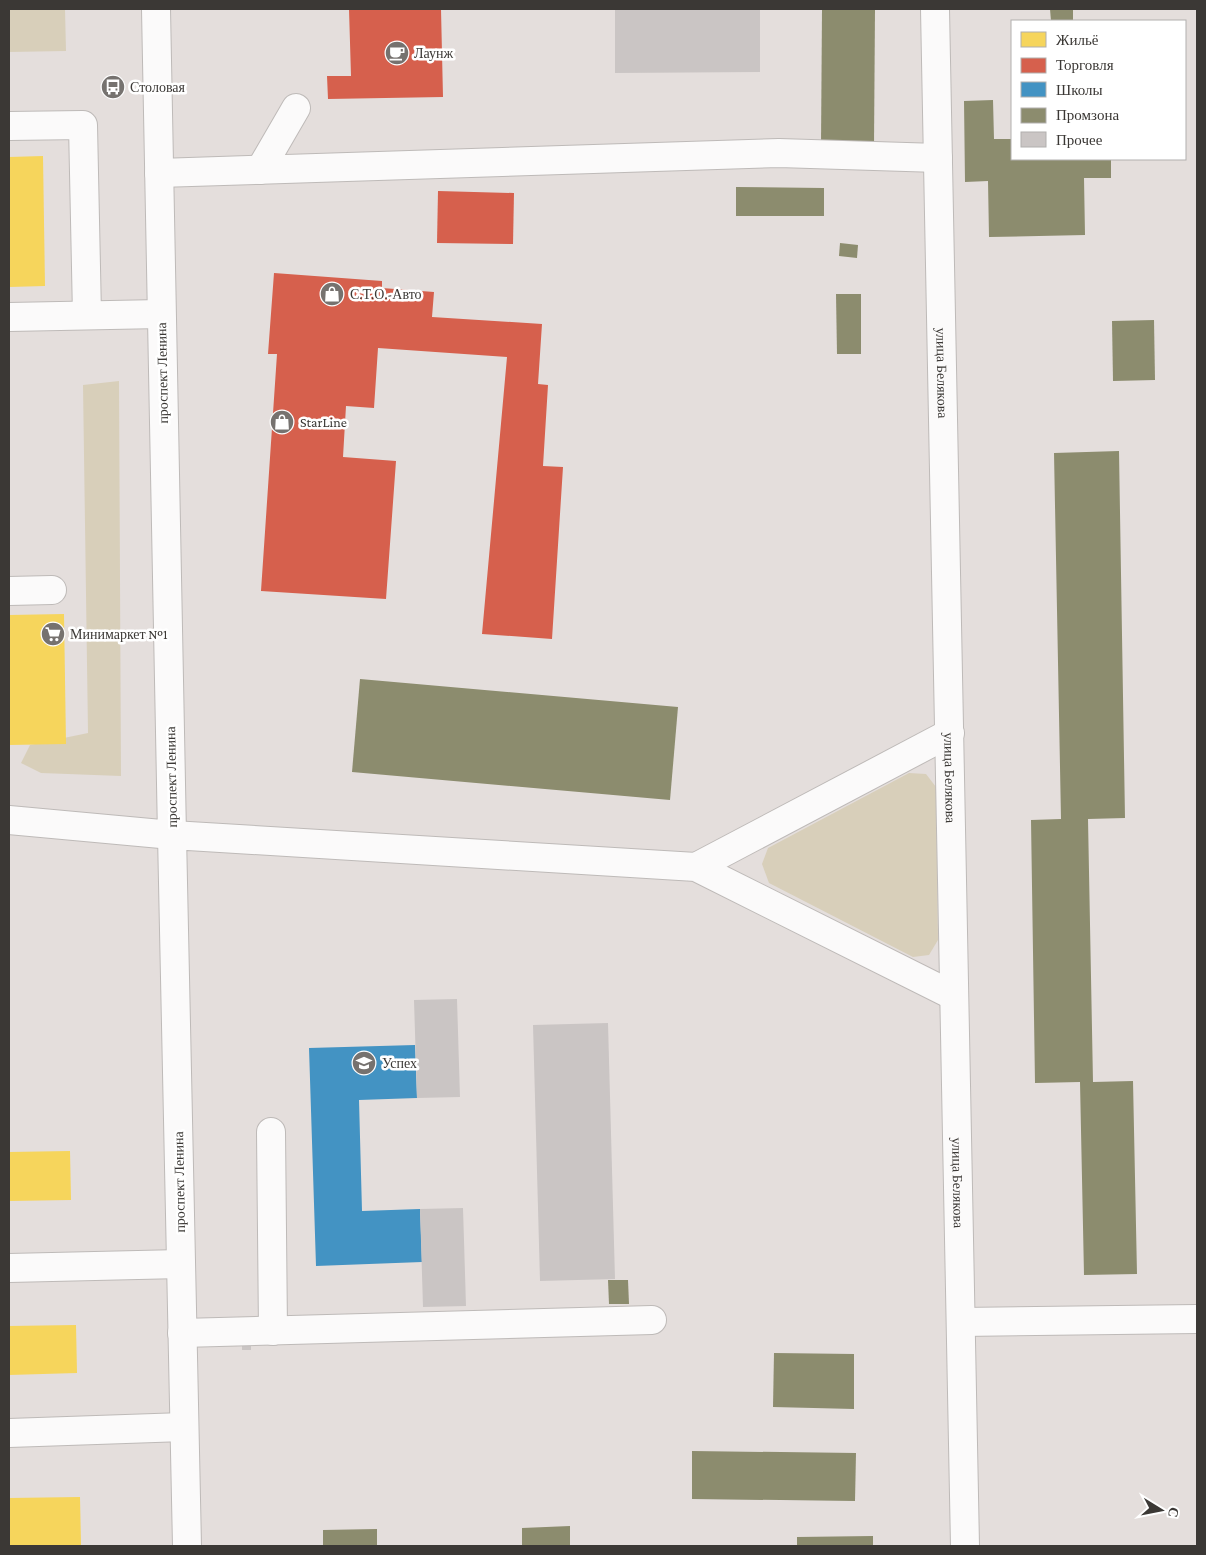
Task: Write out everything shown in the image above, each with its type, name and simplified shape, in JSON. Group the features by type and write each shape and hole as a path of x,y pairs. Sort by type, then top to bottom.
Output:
{"street":[{"name":"проспект Ленина","path":"156,9 187,1546"},
{"name":"улица Белякова","path":"935,9 965,1546"},
{"path":"260,170 296,108"},
{"path":"9,126 83,124 87,315"},
{"path":"159,173 779,153 938,158"},
{"path":"9,317 161,314"},
{"path":"9,591 52,590"},
{"path":"696,867 950,733"},
{"path":"9,820 172,834 696,867 954,996"},
{"path":"271,1132 273,1330"},
{"path":"9,1268 181,1264"},
{"path":"961,1322 1197,1319"},
{"path":"182,1333 652,1320"},
{"path":"9,1433 184,1427"}],"shaded area":[{"path":"9,9 65,9 66,51 9,52"},
{"path":"119,381 121,776 41,773 21,763 30,745 88,733 83,385"},
{"path":"909,773 926,774 936,787 938,940 929,955 913,957 769,883 762,864 768,848"}],"building: Жильё":[{"path":"43,156 45,286 9,287 9,157"},
{"path":"64,614 66,744 9,745 9,615"},
{"path":"70,1151 71,1200 9,1201 9,1152"},
{"path":"76,1325 77,1373 9,1375 9,1326"},
{"path":"80,1497 81,1545 9,1546 9,1498"}],"building: Торговля":[{"path":"349,9 441,9 443,97 328,99 327,76 351,76"},
{"path":"438,191 514,193 513,244 437,243"},
{"path":"274,273 382,281 382,288 434,292 432,317 542,324 538,384 548,385 543,466 563,467 552,639 482,634 507,357 378,348 374,408 346,406 343,457 396,461 386,599 261,591 277,354 268,354"}],"building: Школы":[{"path":"415,1045 417,1098 359,1100 362,1211 420,1209 422,1262 316,1266 309,1048"}],"building: Промзона":[{"path":"822,9 875,9 874,145 821,145"},
{"path":"1050,9 1073,9 1073,20 1051,20"},
{"path":"993,100 994,139 1011,139 1011,160 1111,160 1111,178 1084,178 1085,235 989,237 988,181 965,182 964,101"},
{"path":"736,187 824,188 824,216 736,216"},
{"path":"840,243 858,245 857,258 839,256"},
{"path":"836,294 861,294 861,354 837,354"},
{"path":"1154,320 1155,380 1113,381 1112,321"},
{"path":"1119,451 1125,818 1088,819 1093,1082 1133,1081 1137,1274 1084,1275 1080,1082 1035,1083 1031,820 1061,819 1054,453"},
{"path":"360,679 678,707 670,800 352,772"},
{"path":"608,1280 628,1280 629,1304 609,1304"},
{"path":"774,1353 854,1354 854,1409 773,1407"},
{"path":"692,1451 856,1453 855,1501 692,1499"},
{"path":"570,1526 570,1546 522,1546 522,1528"},
{"path":"377,1529 377,1546 323,1546 323,1530"},
{"path":"873,1536 873,1546 797,1546 797,1537"}],"building: Прочее":[{"path":"615,9 760,9 760,72 615,73"},
{"path":"457,999 460,1097 417,1098 414,1000"},
{"path":"608,1023 615,1279 540,1281 533,1025"},
{"path":"463,1208 466,1306 423,1307 420,1209"},
{"path":"251,1341 251,1350 242,1350 242,1342"}],"place":[{"name":"Лаунж","path":"397,53"},
{"name":"Столовая","path":"113,87"},
{"name":"С.Т.О.-Авто","path":"332,294"},
{"name":"StarLine","path":"282,422"},
{"name":"Минимаркет №1","path":"53,634"},
{"name":"Успех","path":"364,1063"}]}
